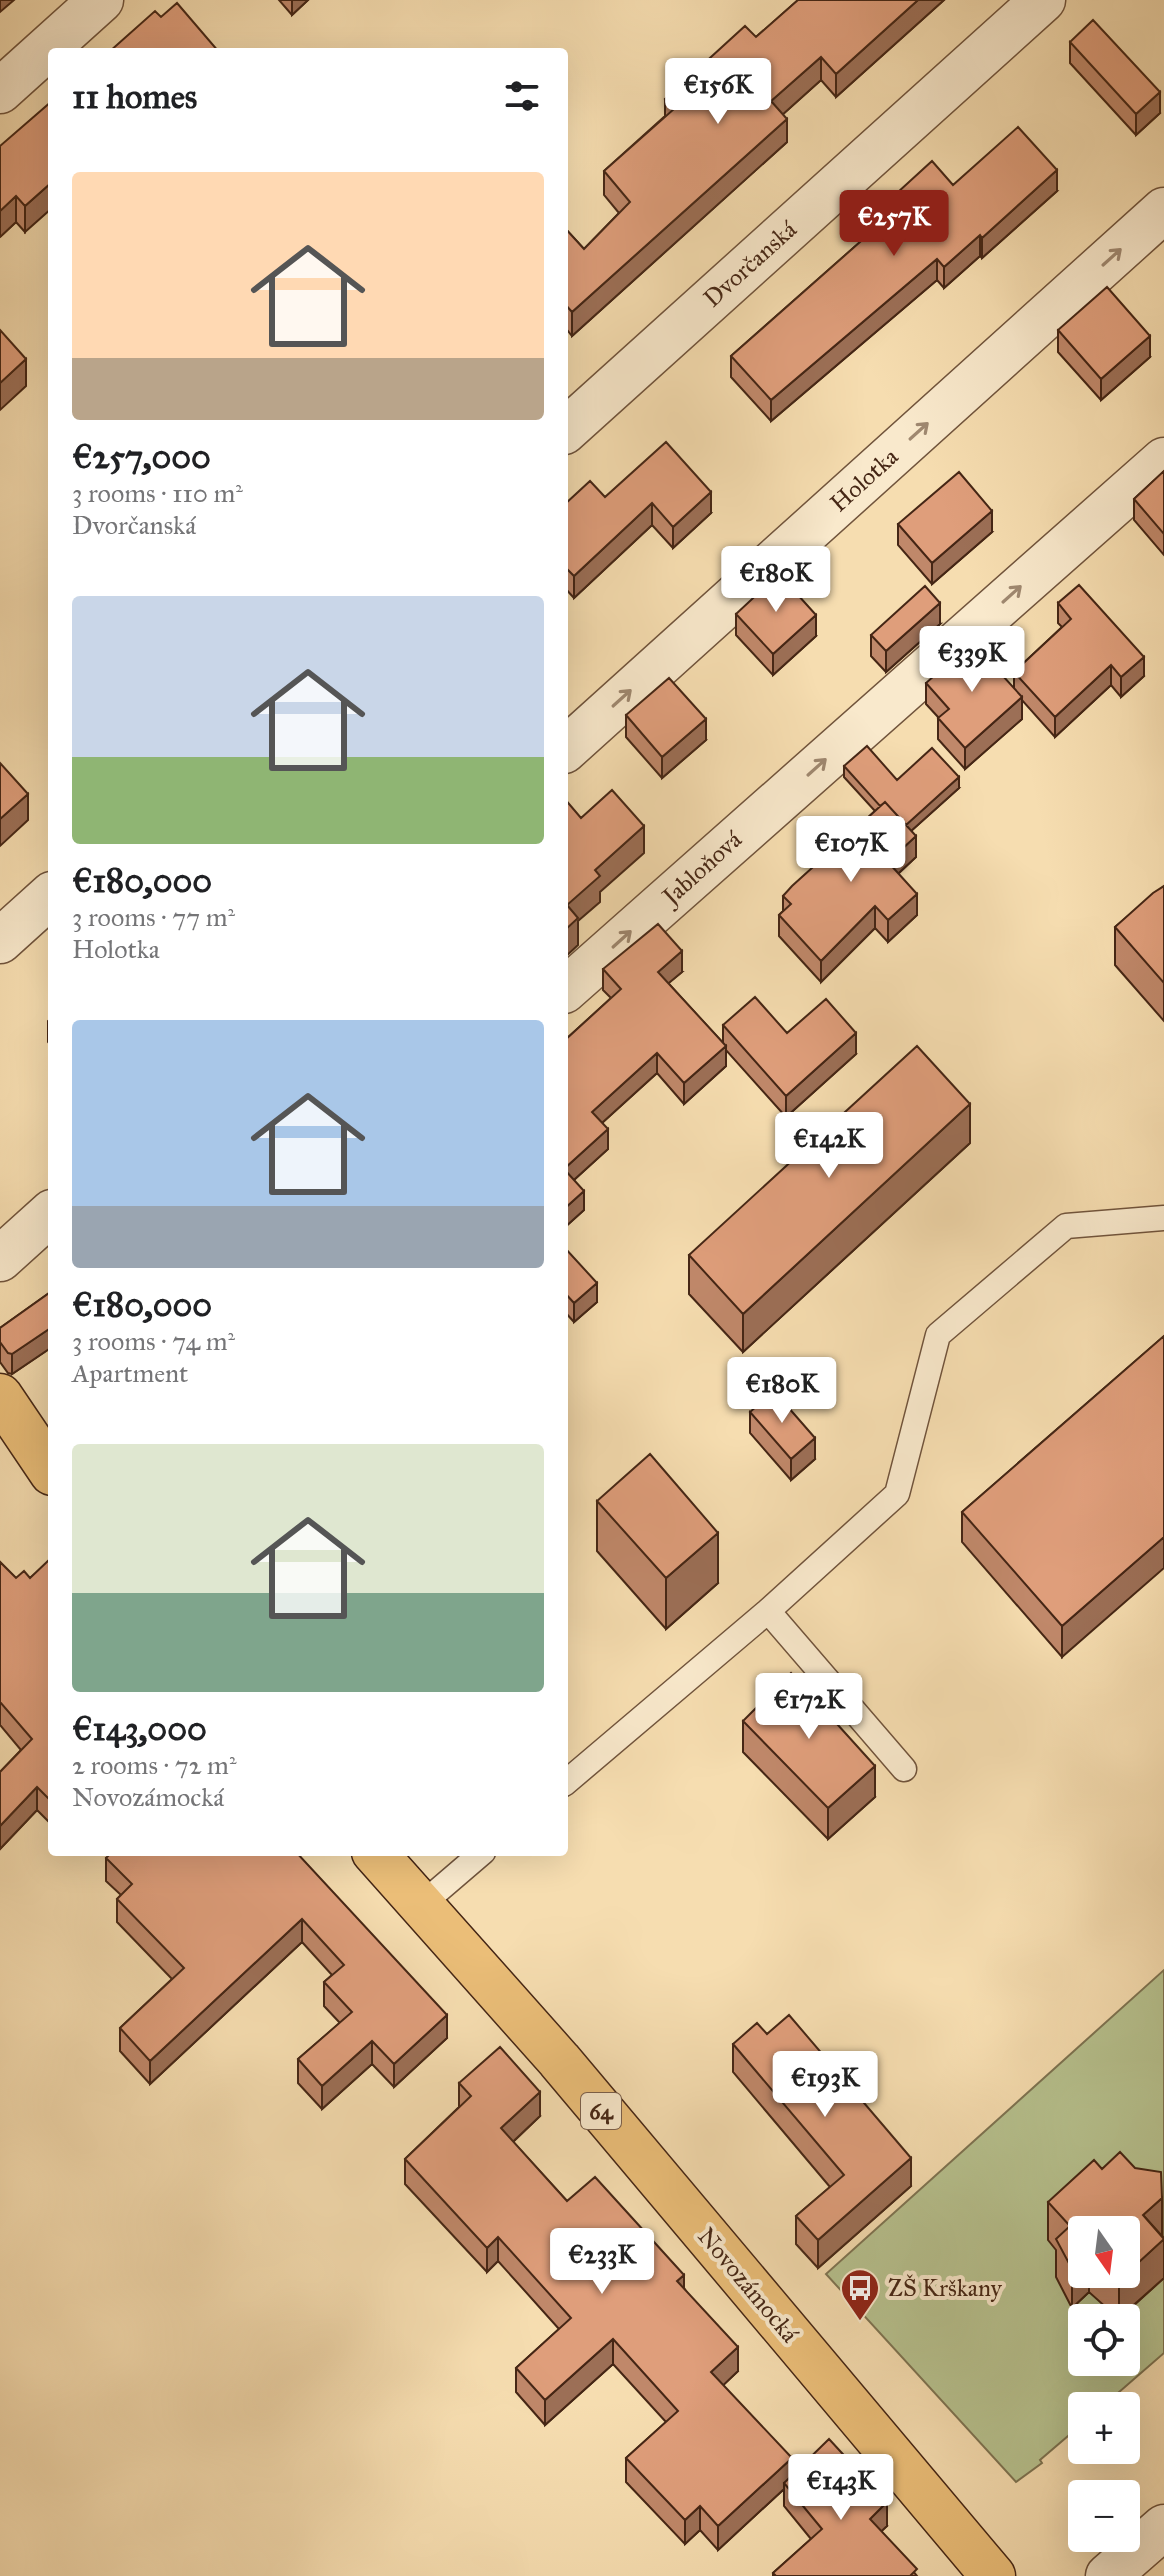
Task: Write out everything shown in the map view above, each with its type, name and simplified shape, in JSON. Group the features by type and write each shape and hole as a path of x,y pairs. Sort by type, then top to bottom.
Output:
{"main road":[{"path":"0,1396 47,1458"},
{"name":"Novozámocká","path":"377,1856 559,2060 993,2576"}],"street":[{"path":"0,91 101,0"},
{"name":"Dvorčanská","path":"568,428 1043,0"},
{"name":"Holotka","path":"568,747 1164,210"},
{"name":"Jabloňová","path":"568,987 1164,460"},
{"path":"0,941 48,898"},
{"path":"0,1259 48,1216"},
{"path":"1108,2576 1164,2527"}],"lane":[{"path":"568,1781 768,1611 897,1494 938,1335 1066,1226 1164,1218"},
{"path":"768,1611 904,1769"},
{"path":"420,1906 478,1856"}],"green space":[{"path":"1164,1970 1164,2353 1140,2374 1140,2304 1068,2304 1068,2376 1138,2376 1119,2392 1068,2392 1068,2436 1040,2460 1042,2463 1016,2482 826,2274"}],"building":[{"path":"798,0 918,0 836,74 821,57 771,101 787,119 572,312 568,308 568,231 584,249 630,202 604,171 674,109 665,99 745,26 756,37"},
{"path":"177,3 216,48 113,48 155,11 161,17"},
{"path":"1093,20 1160,92 1136,114 1070,42"},
{"path":"48,104 48,186 25,206 16,196 0,211 0,146"},
{"path":"1018,127 1057,170 982,238 980,235 944,267 937,259 771,400 731,356 894,212 886,203 932,161 953,185"},
{"path":"1107,287 1150,336 1101,379 1058,330"},
{"path":"0,330 26,359 0,383"},
{"path":"666,442 711,492 673,527 652,503 574,576 568,570 568,501 590,481 605,497"},
{"path":"1164,471 1164,534 1134,499"},
{"path":"959,472 992,511 932,563 898,524"},
{"path":"779,574 816,615 773,654 736,614"},
{"path":"1079,585 1144,657 1121,677 1111,665 1055,717 1014,672 1071,619 1058,603"},
{"path":"925,586 940,603 886,651 871,635"},
{"path":"972,642 1022,697 965,748 938,718 949,709 926,683"},
{"path":"669,678 706,719 662,757 626,715"},
{"path":"867,746 897,780 932,748 959,777 906,825 885,802 880,806 844,766"},
{"path":"0,763 28,794 0,819"},
{"path":"612,790 644,826 595,870 600,876 568,904 568,803 581,818"},
{"path":"885,802 916,836 888,862 917,894 888,920 875,906 821,961 779,915 791,904 783,896"},
{"path":"1164,886 1164,983 1115,927"},
{"path":"568,906 578,918 568,927"},
{"path":"658,924 682,951 658,972 726,1046 684,1083 657,1053 592,1112 608,1129 568,1165 568,1037 621,989 603,969"},
{"path":"755,997 787,1033 826,999 856,1033 786,1096 723,1025"},
{"path":"917,1046 970,1104 743,1314 689,1255"},
{"path":"568,1173 584,1191 568,1205"},
{"path":"568,1251 597,1283 574,1303 568,1296"},
{"path":"48,1294 48,1330 12,1354 0,1342 0,1328"},
{"path":"1164,1336 1164,1537 1062,1626 962,1512"},
{"path":"774,1391 815,1438 791,1459 750,1412"},
{"path":"650,1454 718,1533 666,1578 597,1501"},
{"path":"48,1561 48,1798 37,1787 0,1826 0,1772 32,1739 0,1702 0,1562 16,1578 24,1571 30,1578"},
{"path":"791,1673 875,1766 828,1808 743,1721"},
{"path":"300,1856 447,2015 394,2064 372,2041 322,2086 298,2059 352,2012 324,1982 344,1965 302,1919 150,2061 120,2028 184,1968 117,1899 132,1884 106,1858"},
{"path":"789,2015 911,2158 818,2240 796,2216 844,2175 733,2044 757,2023 767,2034"},
{"path":"500,2047 540,2092 501,2128 567,2201 595,2177 684,2275 677,2281 738,2347 711,2372 792,2458 718,2526 700,2506 685,2520 626,2458 678,2411 613,2339 545,2400 516,2368 571,2318 498,2237 487,2248 405,2159 471,2096 459,2083"},
{"path":"1120,2152 1135,2168 1161,2172 1162,2198 1143,2215 1164,2239 1140,2261 1140,2216 1068,2216 1068,2224 1048,2202 1094,2160 1102,2169"},
{"path":"1068,2228 1068,2262 1056,2239"},
{"path":"829,2439 887,2502 870,2519 917,2569 910,2576 776,2576 773,2573 822,2529 784,2483"}],"place":[{"name":"ZŠ Krškany","path":"860,2322"}]}
